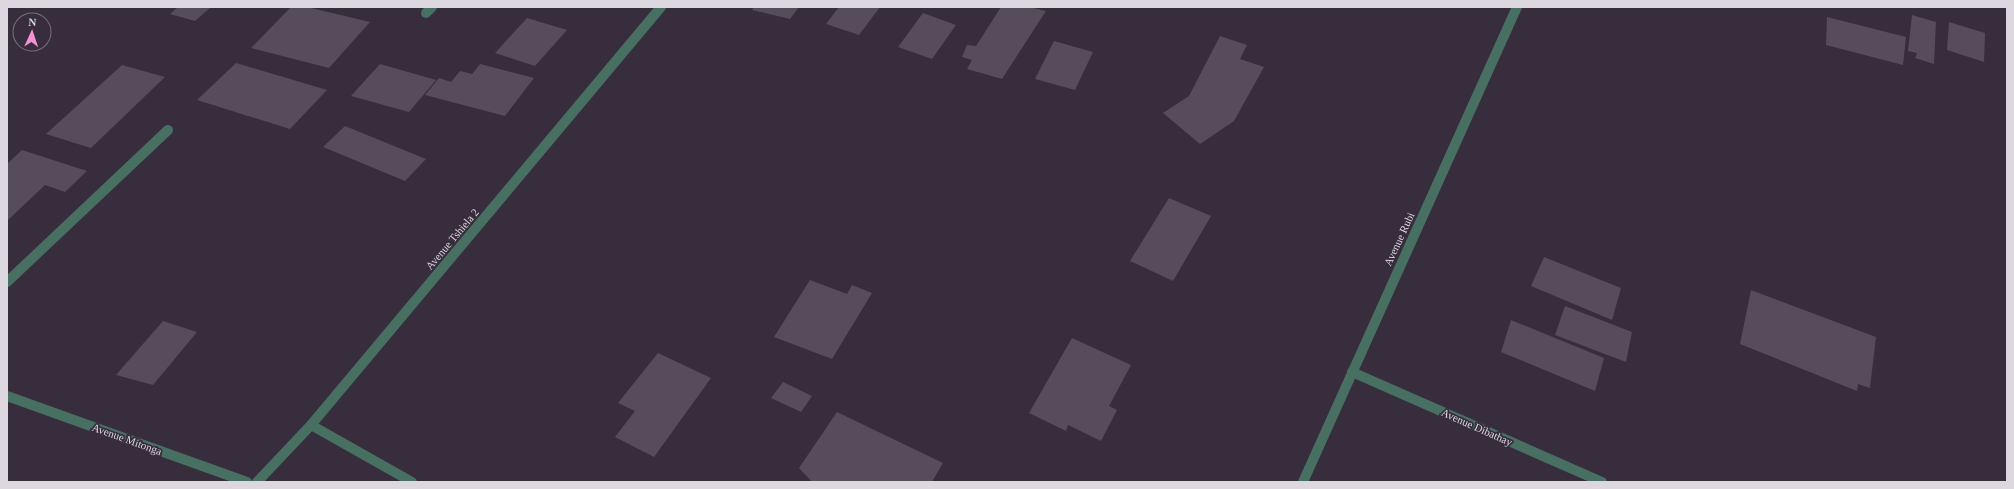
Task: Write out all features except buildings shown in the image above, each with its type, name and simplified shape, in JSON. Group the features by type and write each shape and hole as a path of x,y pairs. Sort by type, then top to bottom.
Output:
{"street":[{"name":"Avenue Tshiela 2","path":"257,482 311,425 661,7"},
{"name":"Avenue Rubi","path":"1303,482 1517,7"},
{"path":"7,282 168,130"},
{"name":"Avenue Dibathay","path":"1352,372 1602,482"},
{"name":"Avenue Mitonga","path":"7,396 247,482"},
{"path":"311,425 412,482"}]}
